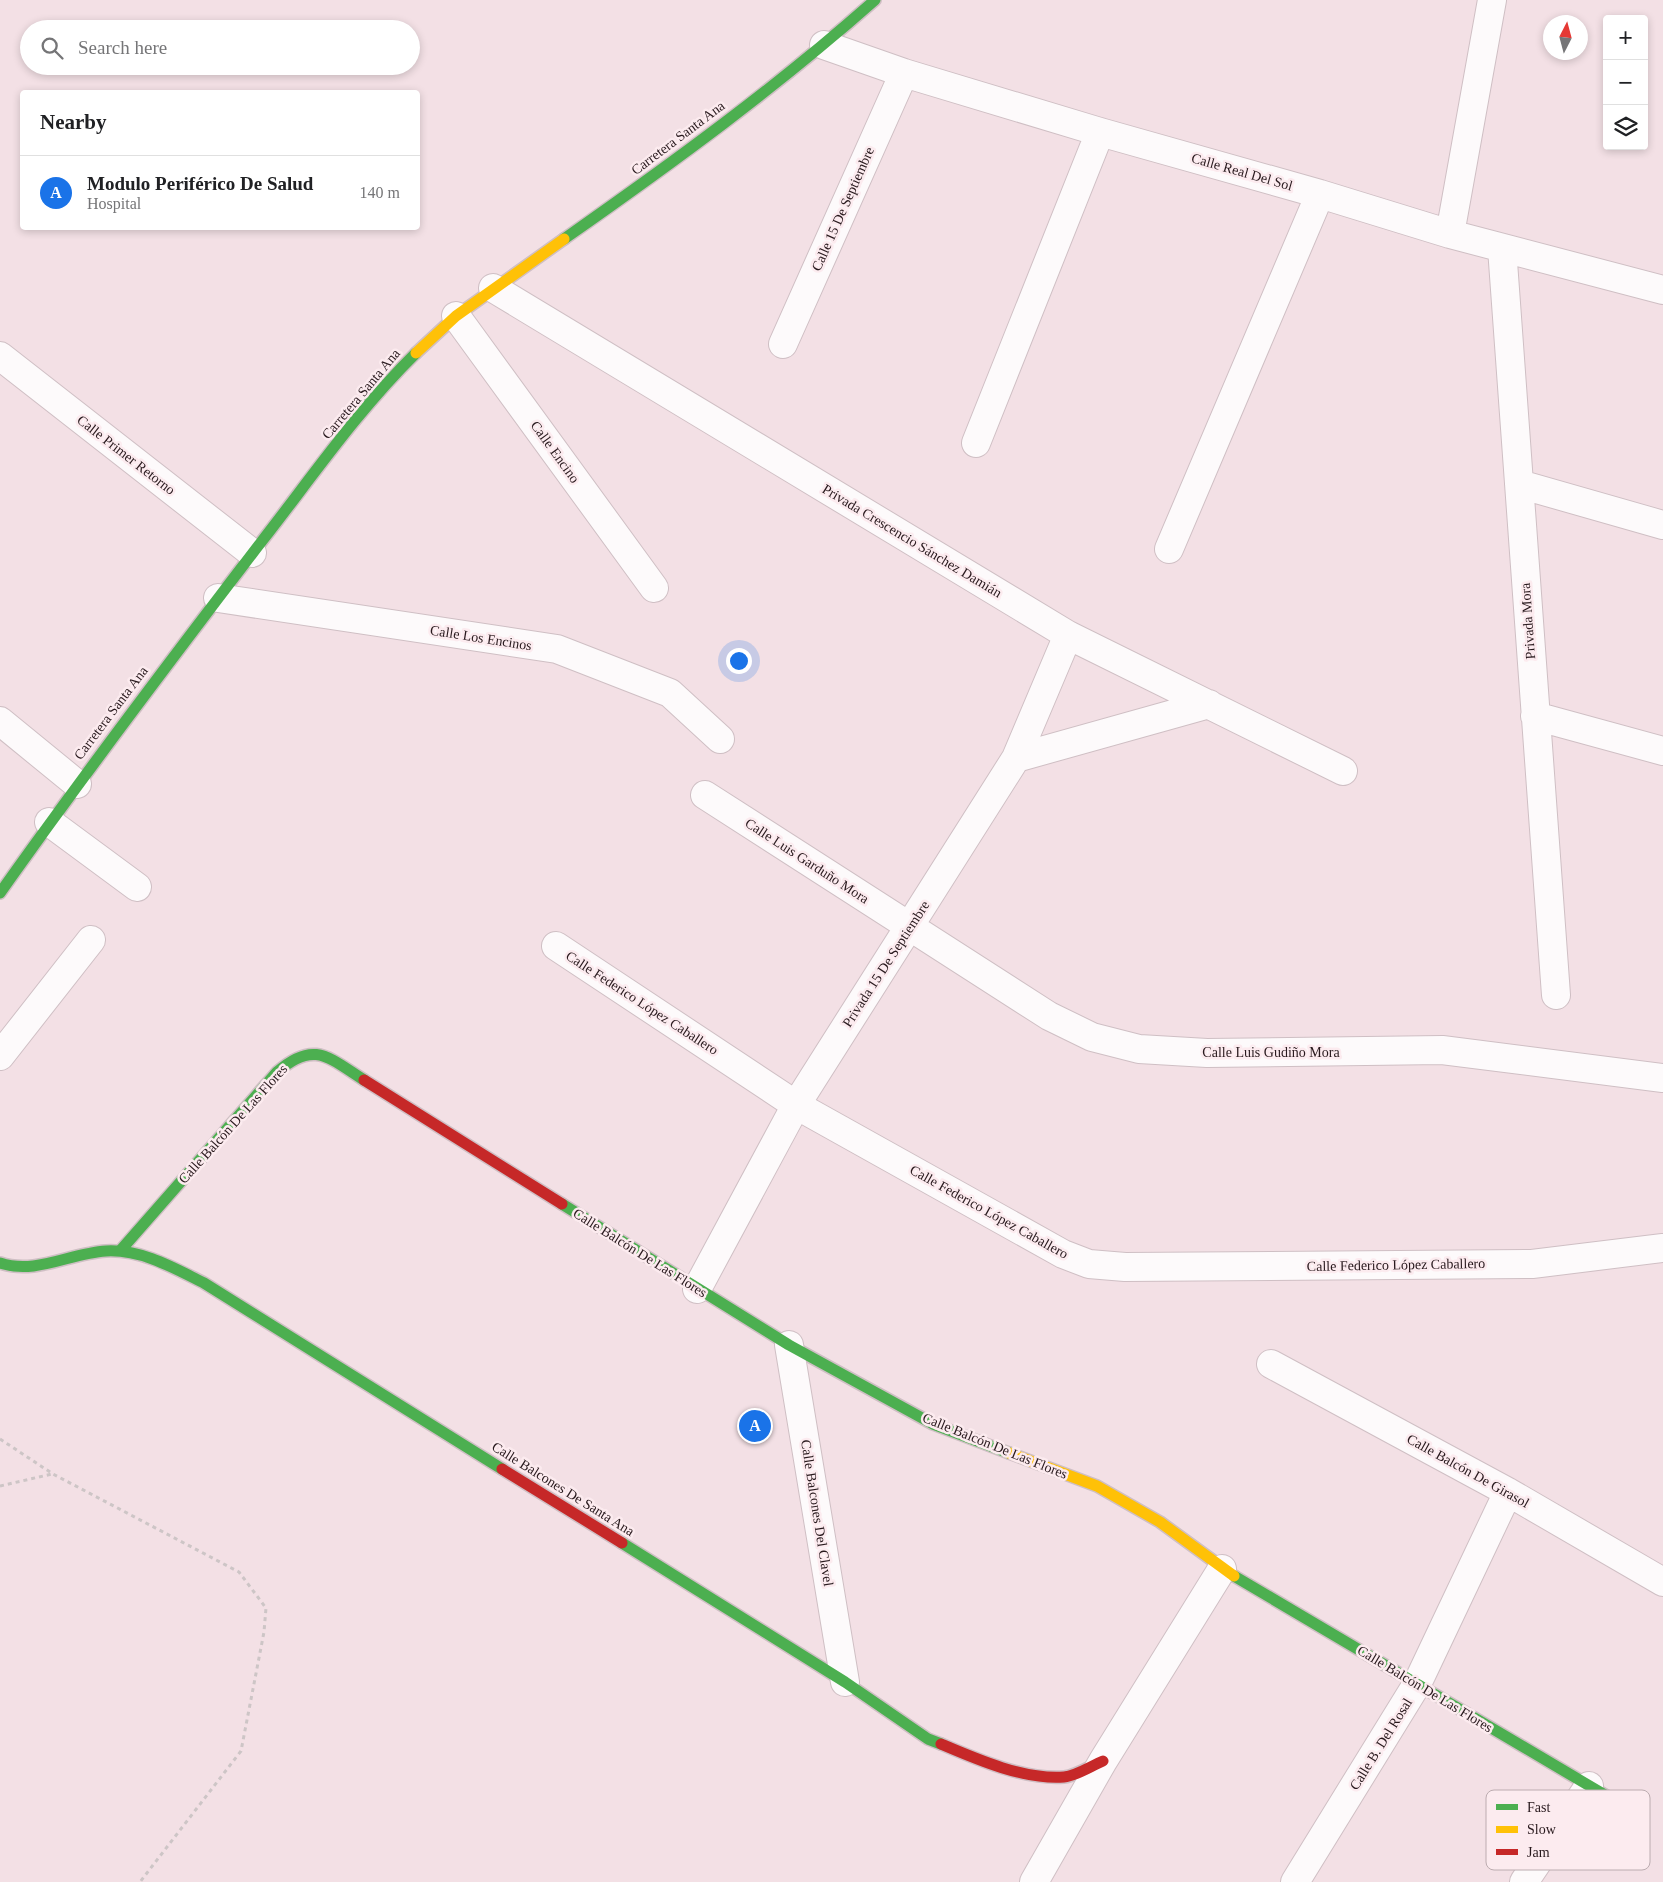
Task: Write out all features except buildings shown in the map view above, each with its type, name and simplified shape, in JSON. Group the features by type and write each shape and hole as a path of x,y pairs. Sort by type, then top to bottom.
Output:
{"street":[{"name":"Carretera Santa Ana","path":"0,893 77,784 218,598 371,400 414,354 456,316 493,288 664,169 824,45 875,0"},
{"path":"1450,234 1492,0"},
{"name":"Calle Real Del Sol","path":"824,45 904,73 1100,132 1320,194 1450,234 1502,248 1660,281"},
{"name":"Calle 15 De Septiembre","path":"783,344 904,73"},
{"path":"976,443 1100,132"},
{"path":"1169,549 1320,194"},
{"name":"Privada Mora","path":"1502,248 1556,995"},
{"name":"Privada Crescencio Sánchez Damián","path":"493,288 1068,635 1343,771"},
{"name":"Calle Encino","path":"456,316 654,588"},
{"name":"Calle Primer Retorno","path":"0,356 252,554"},
{"path":"1518,484 1663,526"},
{"name":"Calle Los Encinos","path":"218,598 557,649 670,693 720,739"},
{"name":"Privada 15 De Septiembre","path":"697,1289 796,1105 1016,758 1068,635"},
{"path":"1016,758 1209,704"},
{"path":"1535,716 1663,751"},
{"path":"0,721 77,784"},
{"name":"Calle Luis Garduño Mora","path":"705,795 910,926"},
{"path":"49,822 137,887"},
{"name":"Calle Luis Gudiño Mora","path":"910,926 1049,1016 1092,1037 1139,1049 1207,1053 1442,1050 1663,1078"},
{"path":"0,1056 90,940"},
{"name":"Calle Federico López Caballero","path":"556,946 796,1105 1063,1254 1089,1264 1125,1267 1532,1264 1663,1248"},
{"name":"Calle Balcón De Las Flores","path":"120,1252 277,1072 293,1058 306,1053 319,1054 331,1059 789,1345 933,1424 1097,1486 1160,1522 1222,1570 1596,1790"},
{"name":"Calle Balcones De Santa Ana","path":"0,1263 20,1268 105,1251 120,1252 162,1262 204,1282 845,1682 928,1740 978,1760 1034,1775 1065,1777 1103,1761"},
{"name":"Calle Balcones Del Clavel","path":"789,1345 845,1682"},
{"name":"Calle Balcón De Girasol","path":"1271,1364 1508,1492 1663,1582"},
{"name":"Calle B. Del Rosal","path":"1295,1882 1418,1684 1508,1492"},
{"path":"1034,1882 1103,1761 1222,1570"},
{"path":"1586,1790 1589,1786"},
{"path":"1524,1882 1532,1870"}],"path":[{"path":"0,1439 53,1474 239,1572 266,1608 264,1632 241,1751 140,1882"},
{"path":"0,1486 53,1474"}],"traffic: fast":[{"path":"564,239 723,124 800,64 875,0"},
{"path":"0,893 195,628 317,468 374,397 416,353"},
{"path":"120,1251 277,1072 290,1062 311,1054 321,1055 364,1080"},
{"path":"562,1204 789,1345 933,1424 1009,1453"},
{"path":"0,1263 13,1266 40,1265 106,1251 132,1253 157,1261 204,1283 502,1469"},
{"path":"622,1543 845,1682 928,1739 941,1744"},
{"path":"1234,1576 1597,1790"}],"traffic: slow":[{"path":"416,353 456,316 564,239"},
{"path":"1009,1453 1097,1486 1160,1522 1234,1576"}],"traffic: jam":[{"path":"364,1080 562,1204"},
{"path":"502,1469 622,1543"},
{"path":"941,1744 969,1756 1017,1772 1049,1777 1069,1776 1103,1761"}],"place":[{"name":"Modulo Periférico De Salud","path":"755,1426"}]}
